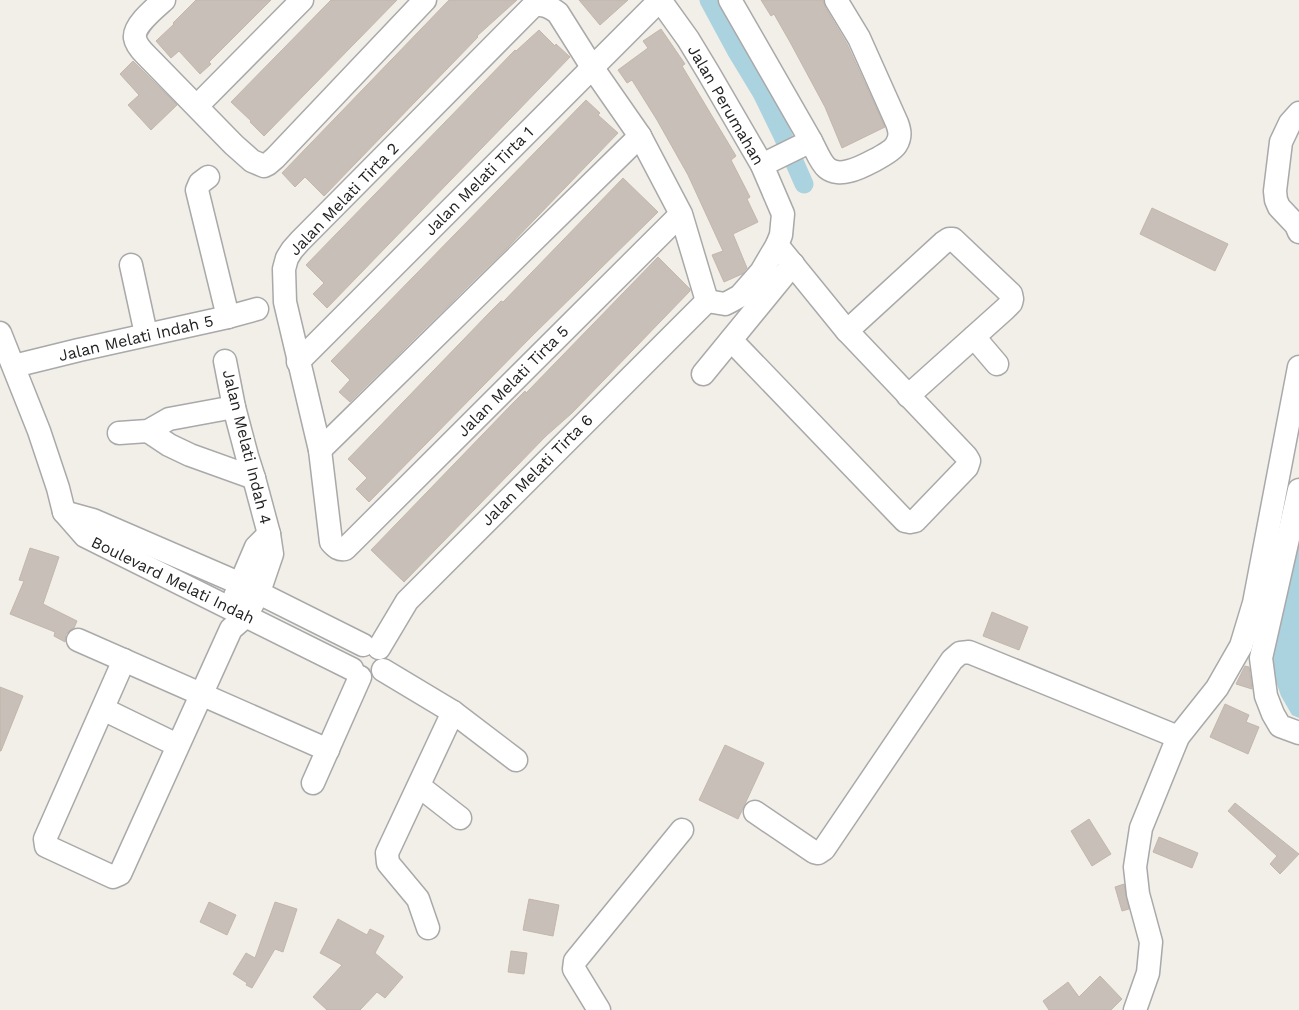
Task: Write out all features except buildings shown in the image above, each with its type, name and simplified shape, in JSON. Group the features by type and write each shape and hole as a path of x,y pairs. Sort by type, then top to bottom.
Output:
{"street":[{"path":"164,0 136,30 134,38 140,48 234,145 246,156 264,166 425,0"},
{"path":"197,106 302,0"},
{"name":"Jalan Melati Tirta 1","path":"298,362 660,0"},
{"name":"Jalan Perumahan","path":"660,0 688,39 768,163 783,214 781,235 777,245"},
{"path":"730,0 812,149 826,167 832,171 841,172 851,171 884,155 897,144 900,131 859,38 836,0"},
{"name":"Jalan Melati Tirta 2","path":"345,548 340,550 331,542 320,450 285,302 284,269 287,258 292,250 533,6 544,5 558,13 592,67 640,136 681,214 707,301"},
{"path":"1299,113 1285,131 1281,142 1275,191 1279,207 1296,225 1299,232"},
{"path":"320,450 640,136"},
{"path":"768,163 812,149"},
{"path":"208,177 200,183 197,190 228,317"},
{"name":"Jalan Melati Tirta 5","path":"345,548 681,214"},
{"path":"847,331 943,243 949,240 953,240 1011,294 1012,299 1005,309 908,396"},
{"path":"707,301 725,304 740,296 761,272 777,245 847,331 966,456 969,461 967,467 914,521 905,521 731,340"},
{"path":"703,374 793,264"},
{"path":"131,265 146,334"},
{"name":"Jalan Melati Tirta 6","path":"371,646 407,600 707,301"},
{"name":"Jalan Melati Indah 5","path":"14,366 257,309"},
{"name":"Boulevard Melati Indah","path":"0,333 38,431 58,488 64,512 85,536 235,618 356,673"},
{"path":"974,337 997,364"},
{"name":"Jalan Melati Indah 4","path":"103,709 45,839 46,846 113,877 120,874 235,618 250,588 272,554 269,534 234,407 225,361"},
{"path":"1135,1010 1148,973 1151,942 1137,885 1136,867 1141,828 1178,737 1217,688 1241,646 1254,603 1299,368"},
{"path":"119,433 148,431 170,419 234,407"},
{"path":"148,431 168,445 190,455 254,478"},
{"path":"1299,490 1261,658 1266,696 1273,714 1280,726 1299,733"},
{"path":"64,512 93,520 250,588 371,646 384,655 385,663 383,670 378,675 366,679 356,673 350,659 354,650 371,646"},
{"path":"78,640 328,750"},
{"path":"755,812 814,852 818,853 824,849 952,660 960,653 969,652 1178,737"},
{"path":"124,660 103,709 178,745"},
{"path":"383,670 453,712 516,760"},
{"path":"313,783 328,750 356,673"},
{"path":"428,928 418,899 388,863 387,853 453,712"},
{"path":"419,786 460,818"},
{"path":"599,1010 574,969 575,961 682,830"}],"water":[{"path":"1299,542 1299,718 1292,715 1281,696 1271,667"}],"waterway":[{"path":"709,0 762,93 804,184"}]}
